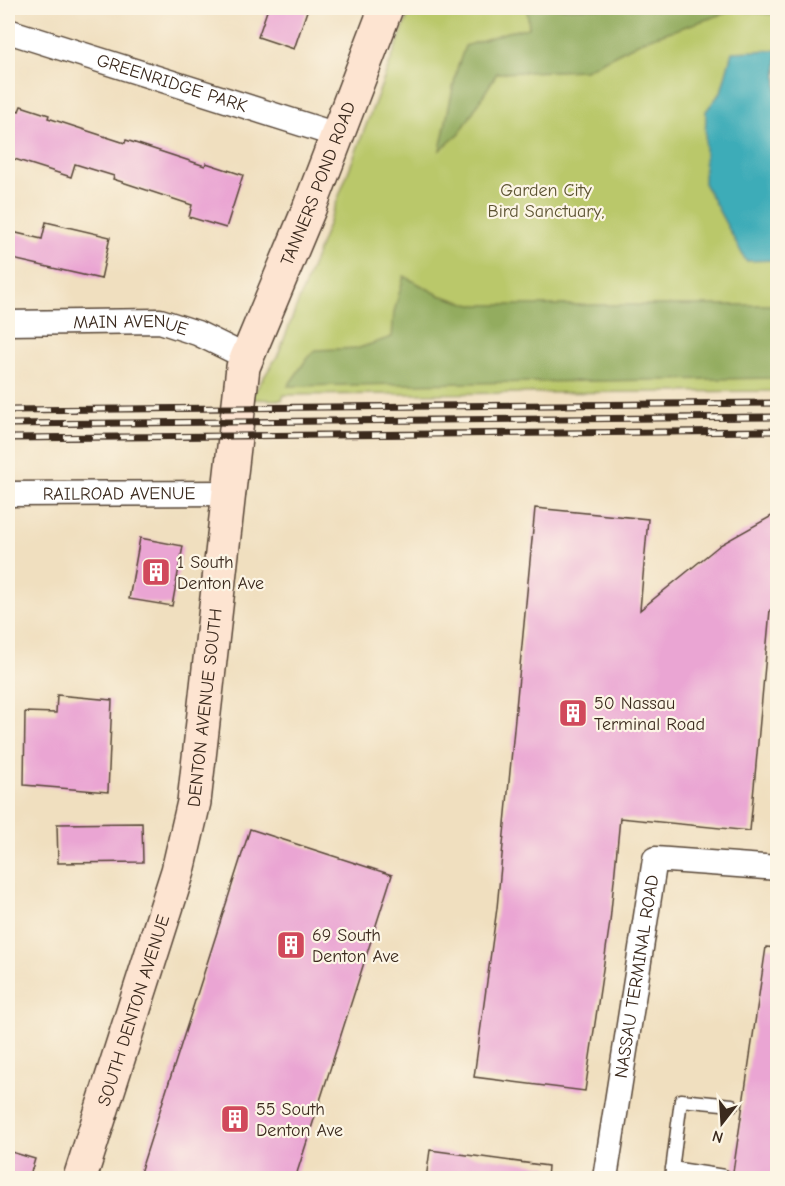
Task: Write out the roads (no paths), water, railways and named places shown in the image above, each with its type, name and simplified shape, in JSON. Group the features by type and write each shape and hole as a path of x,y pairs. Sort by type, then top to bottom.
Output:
{"street":[{"name":"TANNERS POND ROAD","path":"246,357 309,209 386,8"},
{"name":"GREENRIDGE PARK","path":"8,31 337,135"},
{"name":"MAIN AVENUE","path":"8,323 160,321 197,333 246,357"},
{"name":"DENTON AVENUE SOUTH","path":"184,844 194,802 230,493 240,380 246,357"},
{"name":"RAILROAD AVENUE","path":"8,494 230,493"},
{"name":"SOUTH DENTON AVENUE","path":"80,1179 178,871 184,844"},
{"name":"NASSAU TERMINAL ROAD","path":"605,1179 655,859 777,868"}],"lane":[{"path":"724,1176 671,1173 681,1100 732,1105"}],"water":[{"path":"777,50 777,260 746,261 704,183 706,111 721,92 732,52"}],"railway":[{"path":"8,410 778,403"},
{"path":"8,424 778,417"},
{"path":"8,438 778,431"}],"place":[{"name":"1 South Denton Ave","path":"156,572"},
{"name":"50 Nassau Terminal Road","path":"573,713"},
{"name":"69 South Denton Ave","path":"291,945"},
{"name":"55 South Denton Ave","path":"235,1119"}],"park label":[{"name":"Garden City Bird Sanctuary,","path":"546,200"}]}
